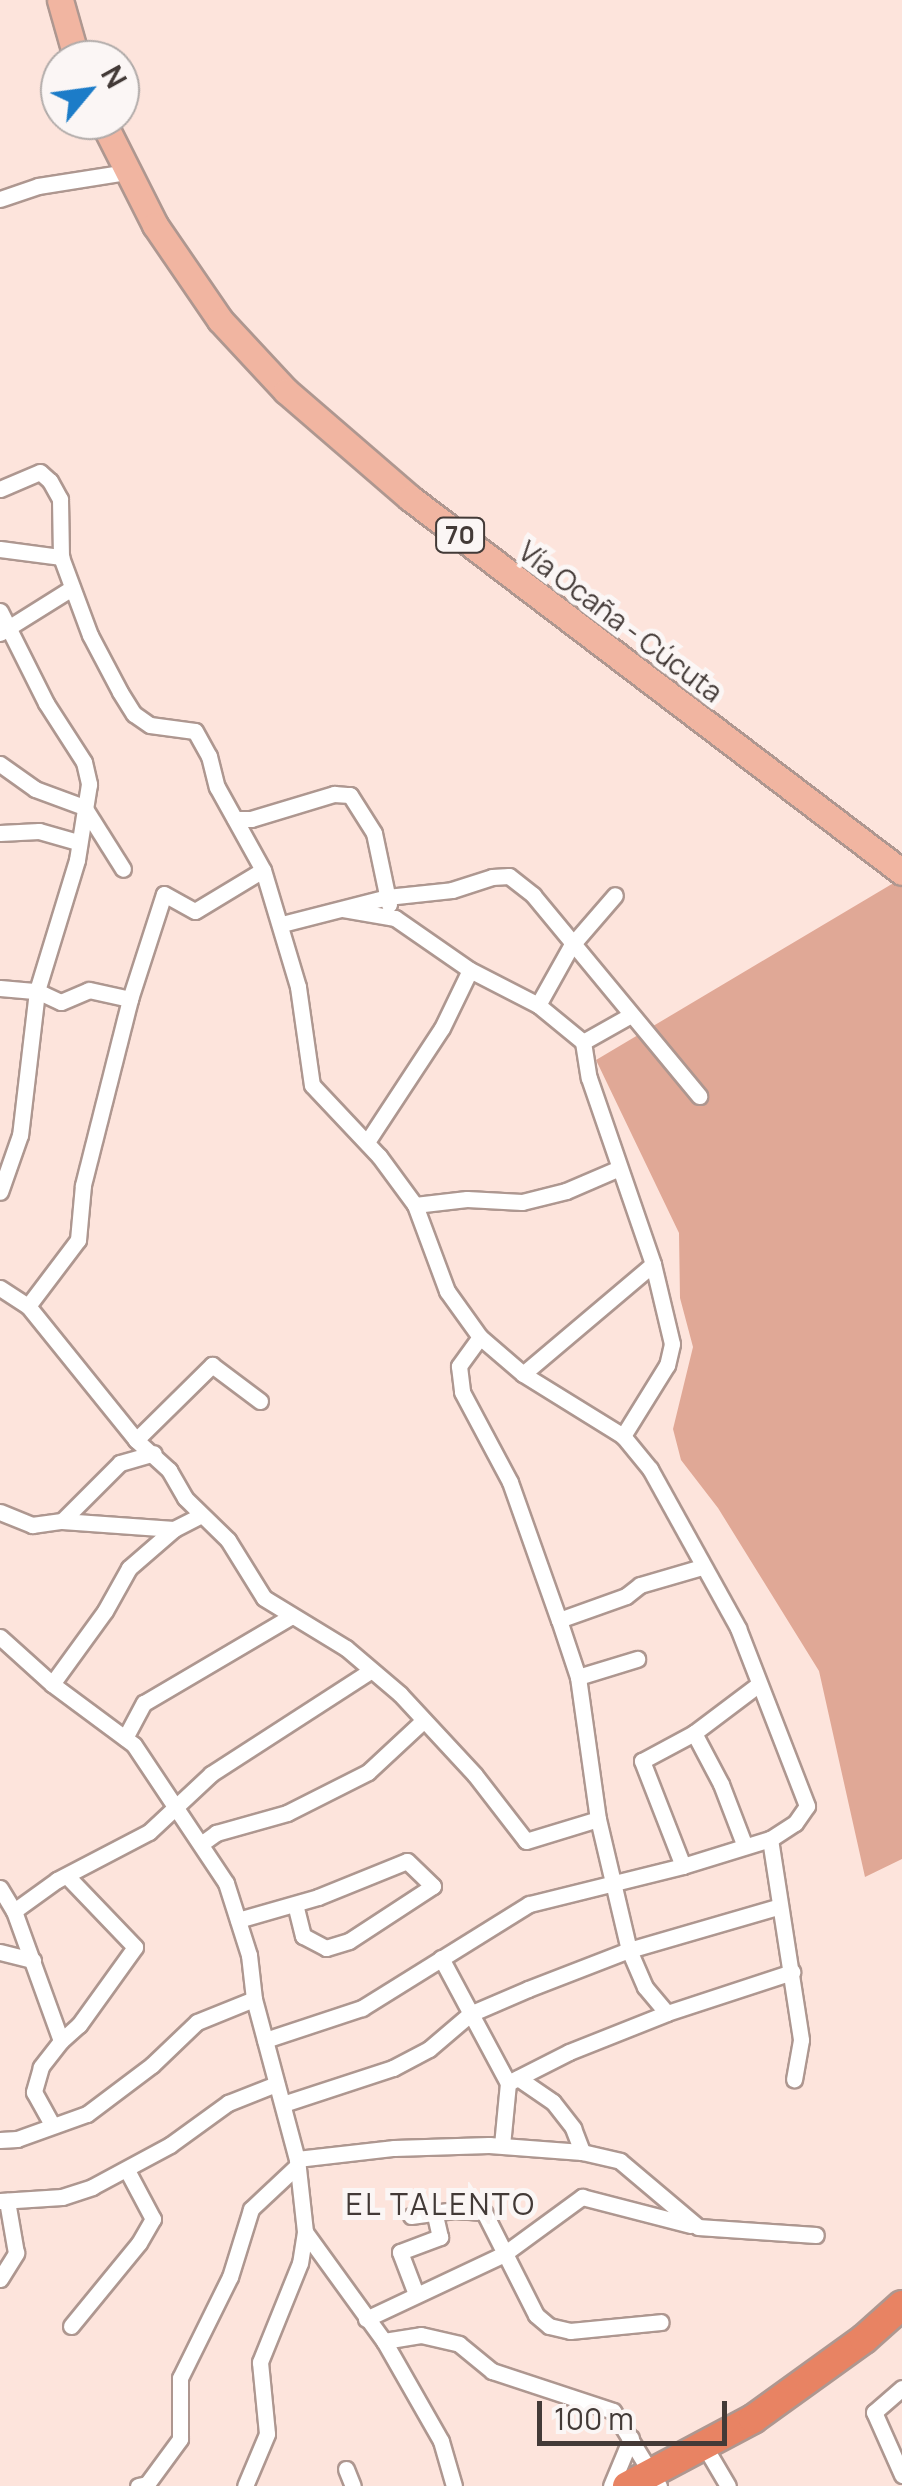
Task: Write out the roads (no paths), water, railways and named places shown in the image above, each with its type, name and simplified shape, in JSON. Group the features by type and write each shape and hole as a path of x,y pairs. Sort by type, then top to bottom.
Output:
{"highway":[{"path":"627,2486 657,2480 754,2418 848,2351 902,2305"}],"main road":[{"path":"60,0 72,40"},
{"name":"Vía Ocaña - Cúcuta","path":"111,140 155,225 220,320 286,391 410,498 902,872"}],"street":[{"path":"0,199 38,186 126,172"},
{"path":"0,490 40,472 50,481 60,498 61,557 90,636 134,714 150,724 195,732 235,820 263,870 298,987 312,1085 367,1142 415,1205 447,1291 480,1337 524,1374 623,1436 650,1469 738,1628 807,1806 795,1822 770,1838 684,1866 529,1904 362,2008 265,2040"},
{"path":"0,549 61,557"},
{"path":"5,630 72,588"},
{"path":"0,611 5,630 84,762 89,784 77,860 38,990 20,1135 0,1192"},
{"path":"0,764 35,789 84,807 123,869"},
{"path":"235,820 251,819 334,794 350,796 374,833 394,918"},
{"path":"0,832 39,831 78,842"},
{"path":"28,1306 78,1240 83,1185 130,1000 164,894 195,911 263,870"},
{"path":"282,924 386,896 452,890 508,876 533,896 698,1096"},
{"path":"538,1005 572,946 615,895"},
{"path":"343,909 394,918 470,970 538,1005 583,1042 617,1169 653,1264 672,1344 667,1364 623,1436"},
{"path":"367,1142 442,1028 470,970"},
{"path":"0,988 38,990 61,1002 89,990 130,1000"},
{"path":"583,1042 631,1015"},
{"path":"415,1205 467,1198 522,1202 566,1192 617,1169"},
{"path":"524,1374 653,1264"},
{"path":"0,1288 28,1306 136,1440 154,1453 201,1515 228,1540 264,1598 346,1648 424,1720 526,1841 598,1818"},
{"path":"480,1337 459,1366 462,1392 510,1482 560,1620 578,1677 598,1818 629,1950 645,1987 667,2013"},
{"path":"136,1440 212,1365 260,1401"},
{"path":"62,1521 120,1464 154,1453"},
{"path":"0,1512 32,1526 62,1521 174,1529"},
{"path":"52,1684 105,1611 129,1568 174,1529 201,1515"},
{"path":"560,1620 626,1596 640,1585 702,1567"},
{"path":"125,1738 144,1702 290,1617"},
{"path":"0,1637 52,1684 125,1738 226,1882 249,1955 254,1999 297,2162 304,2232 300,2263 260,2362 267,2434 245,2486"},
{"path":"578,1677 636,1658"},
{"path":"14,1910 148,1832 212,1774 370,1671"},
{"path":"684,1866 642,1761 694,1733 759,1684"},
{"path":"202,1844 216,1834 287,1813 368,1772 424,1720"},
{"path":"694,1733 721,1784 744,1844"},
{"path":"770,1838 801,2040 794,2079"},
{"path":"238,1920 295,1906 407,1860 432,1886 349,1941 326,1948 303,1936 295,1906"},
{"path":"51,2124 34,2092 42,2067 89,2012 136,1947 67,1876"},
{"path":"0,1888 14,1910 61,2042"},
{"path":"283,2104 393,2068 429,2049 470,2014 629,1950 780,1906"},
{"path":"0,1952 33,1960"},
{"path":"440,1958 513,2081 553,2102 573,2128 582,2152"},
{"path":"513,2081 569,2052 667,2013 792,1972"},
{"path":"0,2140 17,2139 87,2114 125,2087 196,2022 254,1999"},
{"path":"502,2146 513,2081"},
{"path":"0,2279 16,2252 4,2201 62,2197 127,2170 228,2103 276,2084"},
{"path":"144,2485 180,2439 180,2378 230,2276 251,2209 297,2162 394,2148 502,2146 582,2152 620,2161 698,2228"},
{"path":"71,2326 139,2243 153,2219 127,2170"},
{"path":"366,2320 504,2254 582,2197 698,2228 816,2235"},
{"path":"416,2294 400,2252 440,2237 434,2212"},
{"path":"411,2216 484,2212 536,2315 549,2326 570,2331 661,2322"},
{"path":"304,2232 384,2341 441,2441 454,2486"},
{"path":"384,2341 421,2335 459,2344 492,2372 613,2411 657,2480"},
{"path":"902,2388 874,2412 902,2475"},
{"path":"610,2486 631,2438"},
{"path":"705,2447 725,2485"},
{"path":"346,2469 353,2486"}],"district":[{"name":"EL TALENTO","path":"441,2204"}]}
